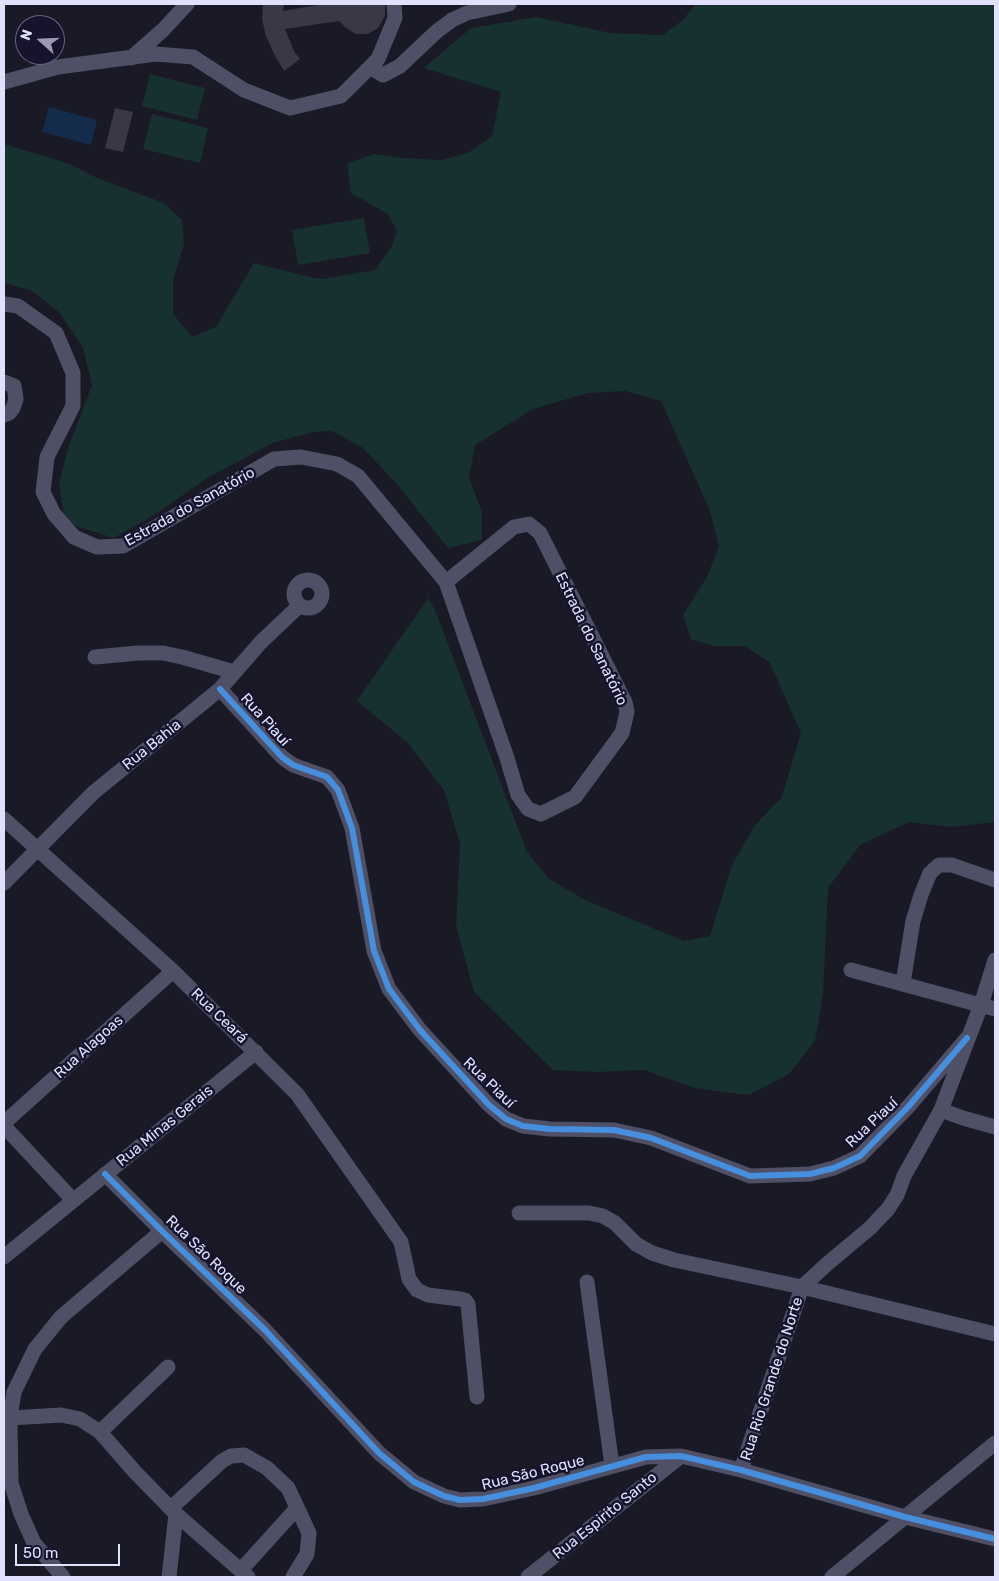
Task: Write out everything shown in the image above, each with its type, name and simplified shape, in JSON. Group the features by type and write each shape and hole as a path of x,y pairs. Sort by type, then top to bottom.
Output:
{"street":[{"path":"130,58 163,30 187,4"},
{"path":"4,82 58,67 156,54 193,57 244,90 290,108 341,96 378,59 395,18 394,4"},
{"path":"370,67 383,75 400,66 436,32 452,20 467,13 509,4"},
{"name":"Estrada do Sanatório","path":"4,304 18,306 56,333 73,373 73,406 47,457 43,492 54,514 74,537 97,547 122,546 274,460 301,457 337,464 358,476 446,582 518,795 528,809 541,814 575,796 622,733 626,712 624,702 540,533 529,524 514,527 446,582"},
{"path":"4,382 14,386 16,400 9,413 4,415"},
{"name":"Rua Bahia","path":"4,884 93,793 220,689 261,642 299,606"},
{"path":"96,657 163,653 234,672"},
{"name":"Rua Piauí","path":"220,689 282,757 293,765 327,777 338,790 352,828 374,951 389,989 420,1030 489,1105 506,1119 524,1126 550,1129 614,1130 651,1138 750,1176 810,1174 834,1168 860,1156 908,1107 967,1038"},
{"name":"Rua Ceará","path":"4,819 173,971 297,1094 401,1242 409,1279 418,1290 428,1295 466,1300 468,1304 477,1396"},
{"path":"903,983 913,921 930,873 939,865 952,865 995,880"},
{"name":"Rua Rio Grande do Norte","path":"741,1470 802,1287 870,1228 888,1209 897,1195 904,1176 941,1110 967,1038 988,1007 995,960"},
{"path":"851,970 988,1007"},
{"name":"Rua Alagoas","path":"4,1123 173,971"},
{"name":"Rua Minas Gerais","path":"4,1257 256,1052"},
{"path":"941,1110 995,1127"},
{"path":"4,1126 74,1200"},
{"name":"Rua São Roque","path":"105,1174 265,1330 379,1453 414,1482 444,1496 460,1500 483,1500 646,1457 681,1456 741,1470 905,1517 995,1540"},
{"path":"519,1213 589,1213 603,1216 615,1223 636,1244 652,1253 674,1260 802,1287 995,1334"},
{"path":"63,1577 34,1543 10,1483 10,1418 14,1392 35,1349 60,1317 162,1231"},
{"path":"587,1282 612,1466"},
{"path":"100,1432 168,1367"},
{"path":"10,1418 61,1415 80,1419 100,1432 135,1472 174,1511 244,1573 297,1508"},
{"path":"832,1577 995,1442"},
{"path":"169,1577 174,1511 222,1461 231,1456 244,1455 267,1468 288,1488 309,1533 307,1554 293,1577"},
{"name":"Rua Espirito Santo","path":"528,1577 681,1456"}],"green space":[{"path":"695,4 995,4 995,822 951,827 909,822 860,845 828,888 823,993 815,1041 789,1074 749,1095 695,1088 644,1070 597,1072 553,1070 474,992 456,925 460,844 444,790 407,742 357,701 428,598 435,610 527,852 549,879 585,900 684,941 710,936 732,865 755,825 782,797 801,733 770,663 745,646 713,646 691,639 683,615 707,577 719,547 710,511 661,401 625,391 588,393 533,409 475,445 469,478 482,512 482,540 448,548 397,484 363,448 332,431 313,432 273,443 209,477 157,513 114,538 65,523 59,484 68,448 92,385 83,348 60,313 31,290 4,283 4,144 70,164 97,178 164,203 182,220 184,244 173,281 173,314 192,337 216,327 254,263 322,279 375,270 392,246 397,231 388,214 351,193 347,163 375,154 401,158 441,160 468,153 492,136 501,92 424,68 471,28 536,17 610,33 663,35 684,19"},
{"path":"150,74 205,88 197,120 142,106"},
{"path":"152,114 208,128 200,163 143,149"},
{"path":"364,218 370,253 298,265 292,230"}],"water":[{"path":"49,107 97,120 91,145 42,132"}],"building":[{"path":"263,4 284,4 283,11 323,4 385,4 385,16 378,28 368,34 356,34 339,21 285,29 294,51 300,59 284,71 266,36 262,19"},
{"path":"115,108 133,112 123,152 105,148"}],"cycle path":[{"path":"220,689 282,757 293,765 327,777 338,790 352,828 374,951 389,989 420,1030 489,1105 506,1119 523,1126 550,1129 614,1130 651,1138 750,1176 810,1174 834,1168 860,1156 908,1107 967,1038"},
{"path":"105,1174 265,1330 379,1453 414,1482 444,1496 460,1500 483,1499 534,1488 646,1457 681,1456 741,1470 905,1517 995,1539"}]}
